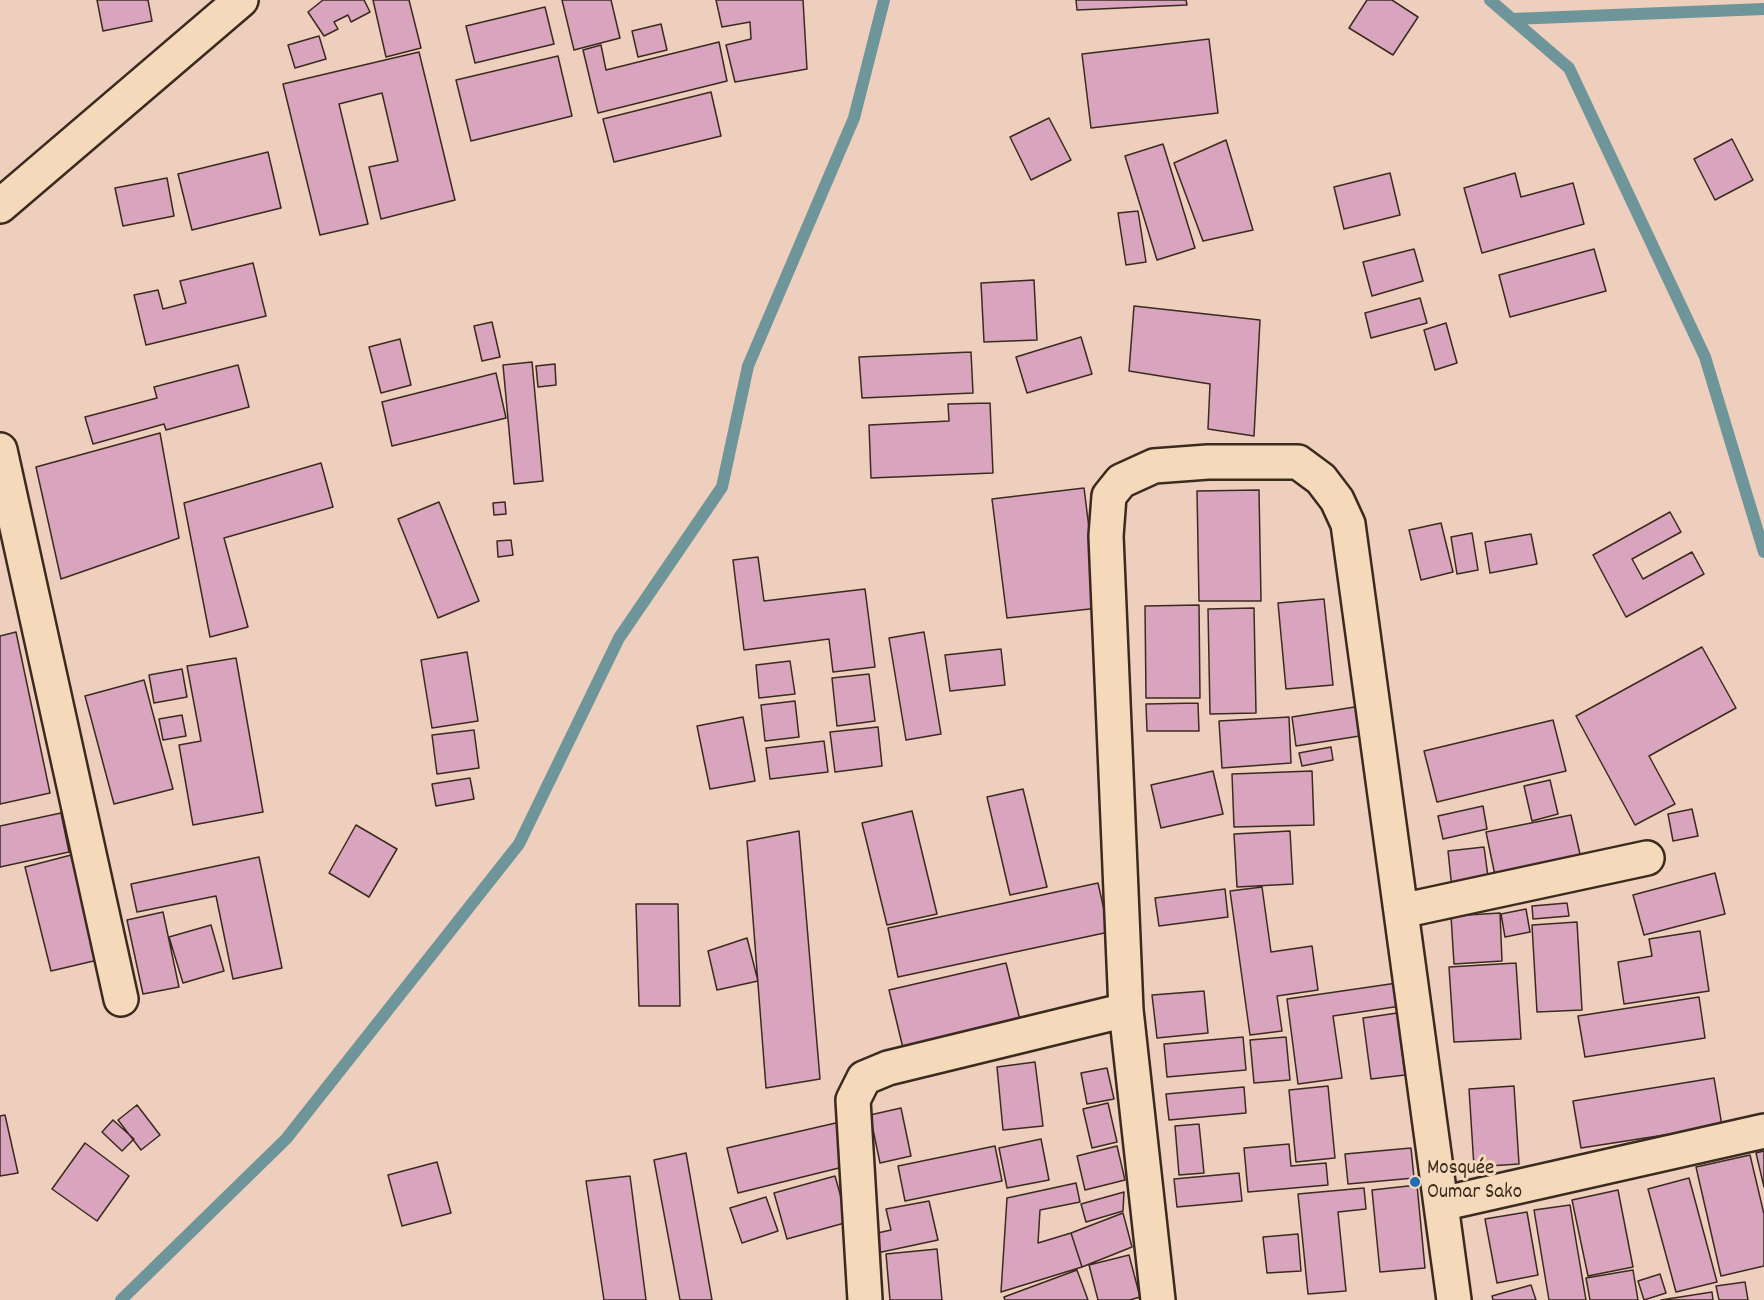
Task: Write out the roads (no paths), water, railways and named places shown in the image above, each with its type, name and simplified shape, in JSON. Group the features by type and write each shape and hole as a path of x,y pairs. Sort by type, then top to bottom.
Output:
{"street":[{"path":"0,206 241,0"},
{"path":"0,450 121,999"},
{"path":"1158,1300 1126,1010 1106,536 1109,496 1121,481 1154,466 1208,462 1298,462 1321,479 1337,500 1348,524 1454,1300"},
{"path":"1401,911 1647,858"},
{"path":"865,1300 854,1100 864,1078 888,1068 1126,1010"},
{"path":"1441,1204 1764,1131"}],"waterway":[{"path":"121,1300 286,1139 519,844 619,638 722,487 748,366 854,118 884,0"},
{"path":"1490,0 1569,68 1705,357 1764,552"},
{"path":"1512,19 1764,9"}],"place":[{"name":"Mosquée Oumar Sako","path":"1415,1182"}]}
